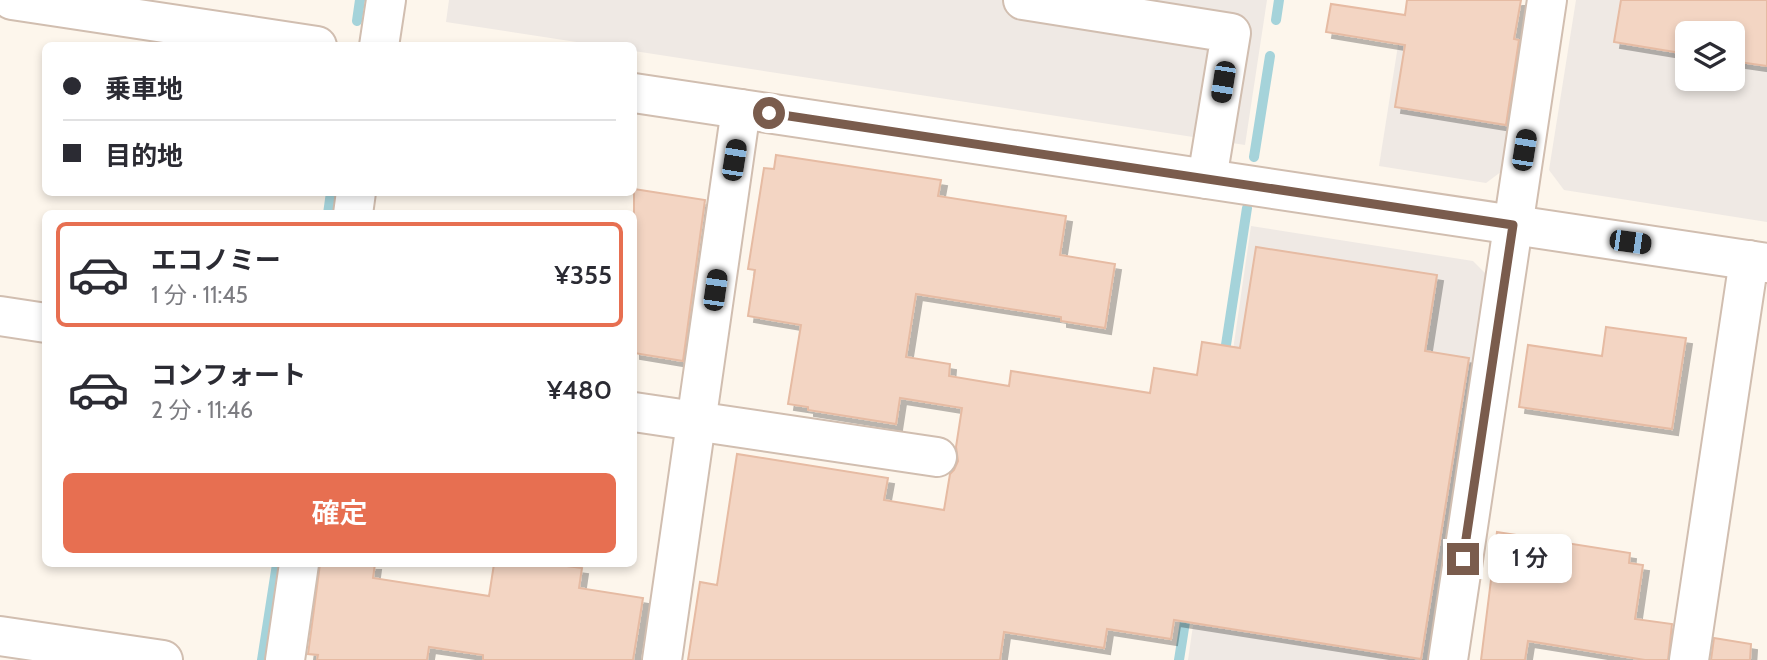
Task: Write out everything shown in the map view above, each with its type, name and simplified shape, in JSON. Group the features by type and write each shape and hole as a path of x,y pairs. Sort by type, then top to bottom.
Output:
{"street":[{"path":"12,0 290,42"},
{"path":"380,42 386,0"},
{"path":"1023,0 1230,33 1207,179"},
{"path":"1448,660 1547,0"},
{"path":"637,93 1758,262 1689,660"},
{"path":"662,660 741,109"},
{"path":"0,316 42,322"},
{"path":"637,412 937,457"},
{"path":"285,660 299,567"},
{"path":"0,636 163,660"}],"shaded area":[{"path":"449,0 1267,0 1245,145 637,51 637,42 576,42 446,22"},
{"path":"1576,0 1767,0 1767,222 1564,190 1549,170"},
{"path":"1402,20 1523,39 1502,171 1486,183 1379,166"},
{"path":"1251,226 1473,261 1489,277 1428,660 1188,660"}],"building":[{"path":"1407,0 1521,0 1514,39 1519,40 1506,125 1395,107 1405,45 1326,32 1331,4 1405,15"},
{"path":"1621,0 1767,0 1767,66 1745,63 1745,21 1675,21 1675,52 1614,42"},
{"path":"776,155 941,180 938,196 1066,216 1060,255 1115,264 1105,328 1061,321 1061,317 916,294 906,357 950,364 949,376 1009,386 1011,371 1150,393 1154,368 1197,375 1202,342 1240,348 1256,247 1437,275 1425,351 1469,358 1421,659 1174,620 1171,639 1107,629 1104,648 1004,632 1000,660 688,660 700,582 717,585 737,454 888,478 884,500 944,510 950,474 958,461 956,447 962,408 900,398 896,424 808,410 808,407 788,404 801,325 748,316 755,270 748,269 764,168 774,169"},
{"path":"637,189 705,200 683,361 637,353 637,210 634,210"},
{"path":"1606,327 1686,338 1672,429 1519,407 1528,345 1602,356"},
{"path":"1497,532 1630,553 1629,563 1643,565 1635,619 1672,624 1668,660 1645,660 1528,641 1525,660 1481,660"},
{"path":"320,567 375,567 373,578 489,596 494,567 574,567 582,568 579,588 643,598 633,660 483,660 483,655 429,647 427,660 317,660 318,655 308,654"},
{"path":"1714,638 1751,644 1750,660 1711,660"}],"waterway":[{"path":"357,21 360,0"},
{"path":"1276,20 1279,0"},
{"path":"1254,157 1270,56"},
{"path":"329,210 330,196"},
{"path":"1224,358 1247,208"},
{"path":"262,660 277,567"},
{"path":"1179,660 1187,609"}],"route":[{"path":"769,113 1513,225 1463,559"}]}
